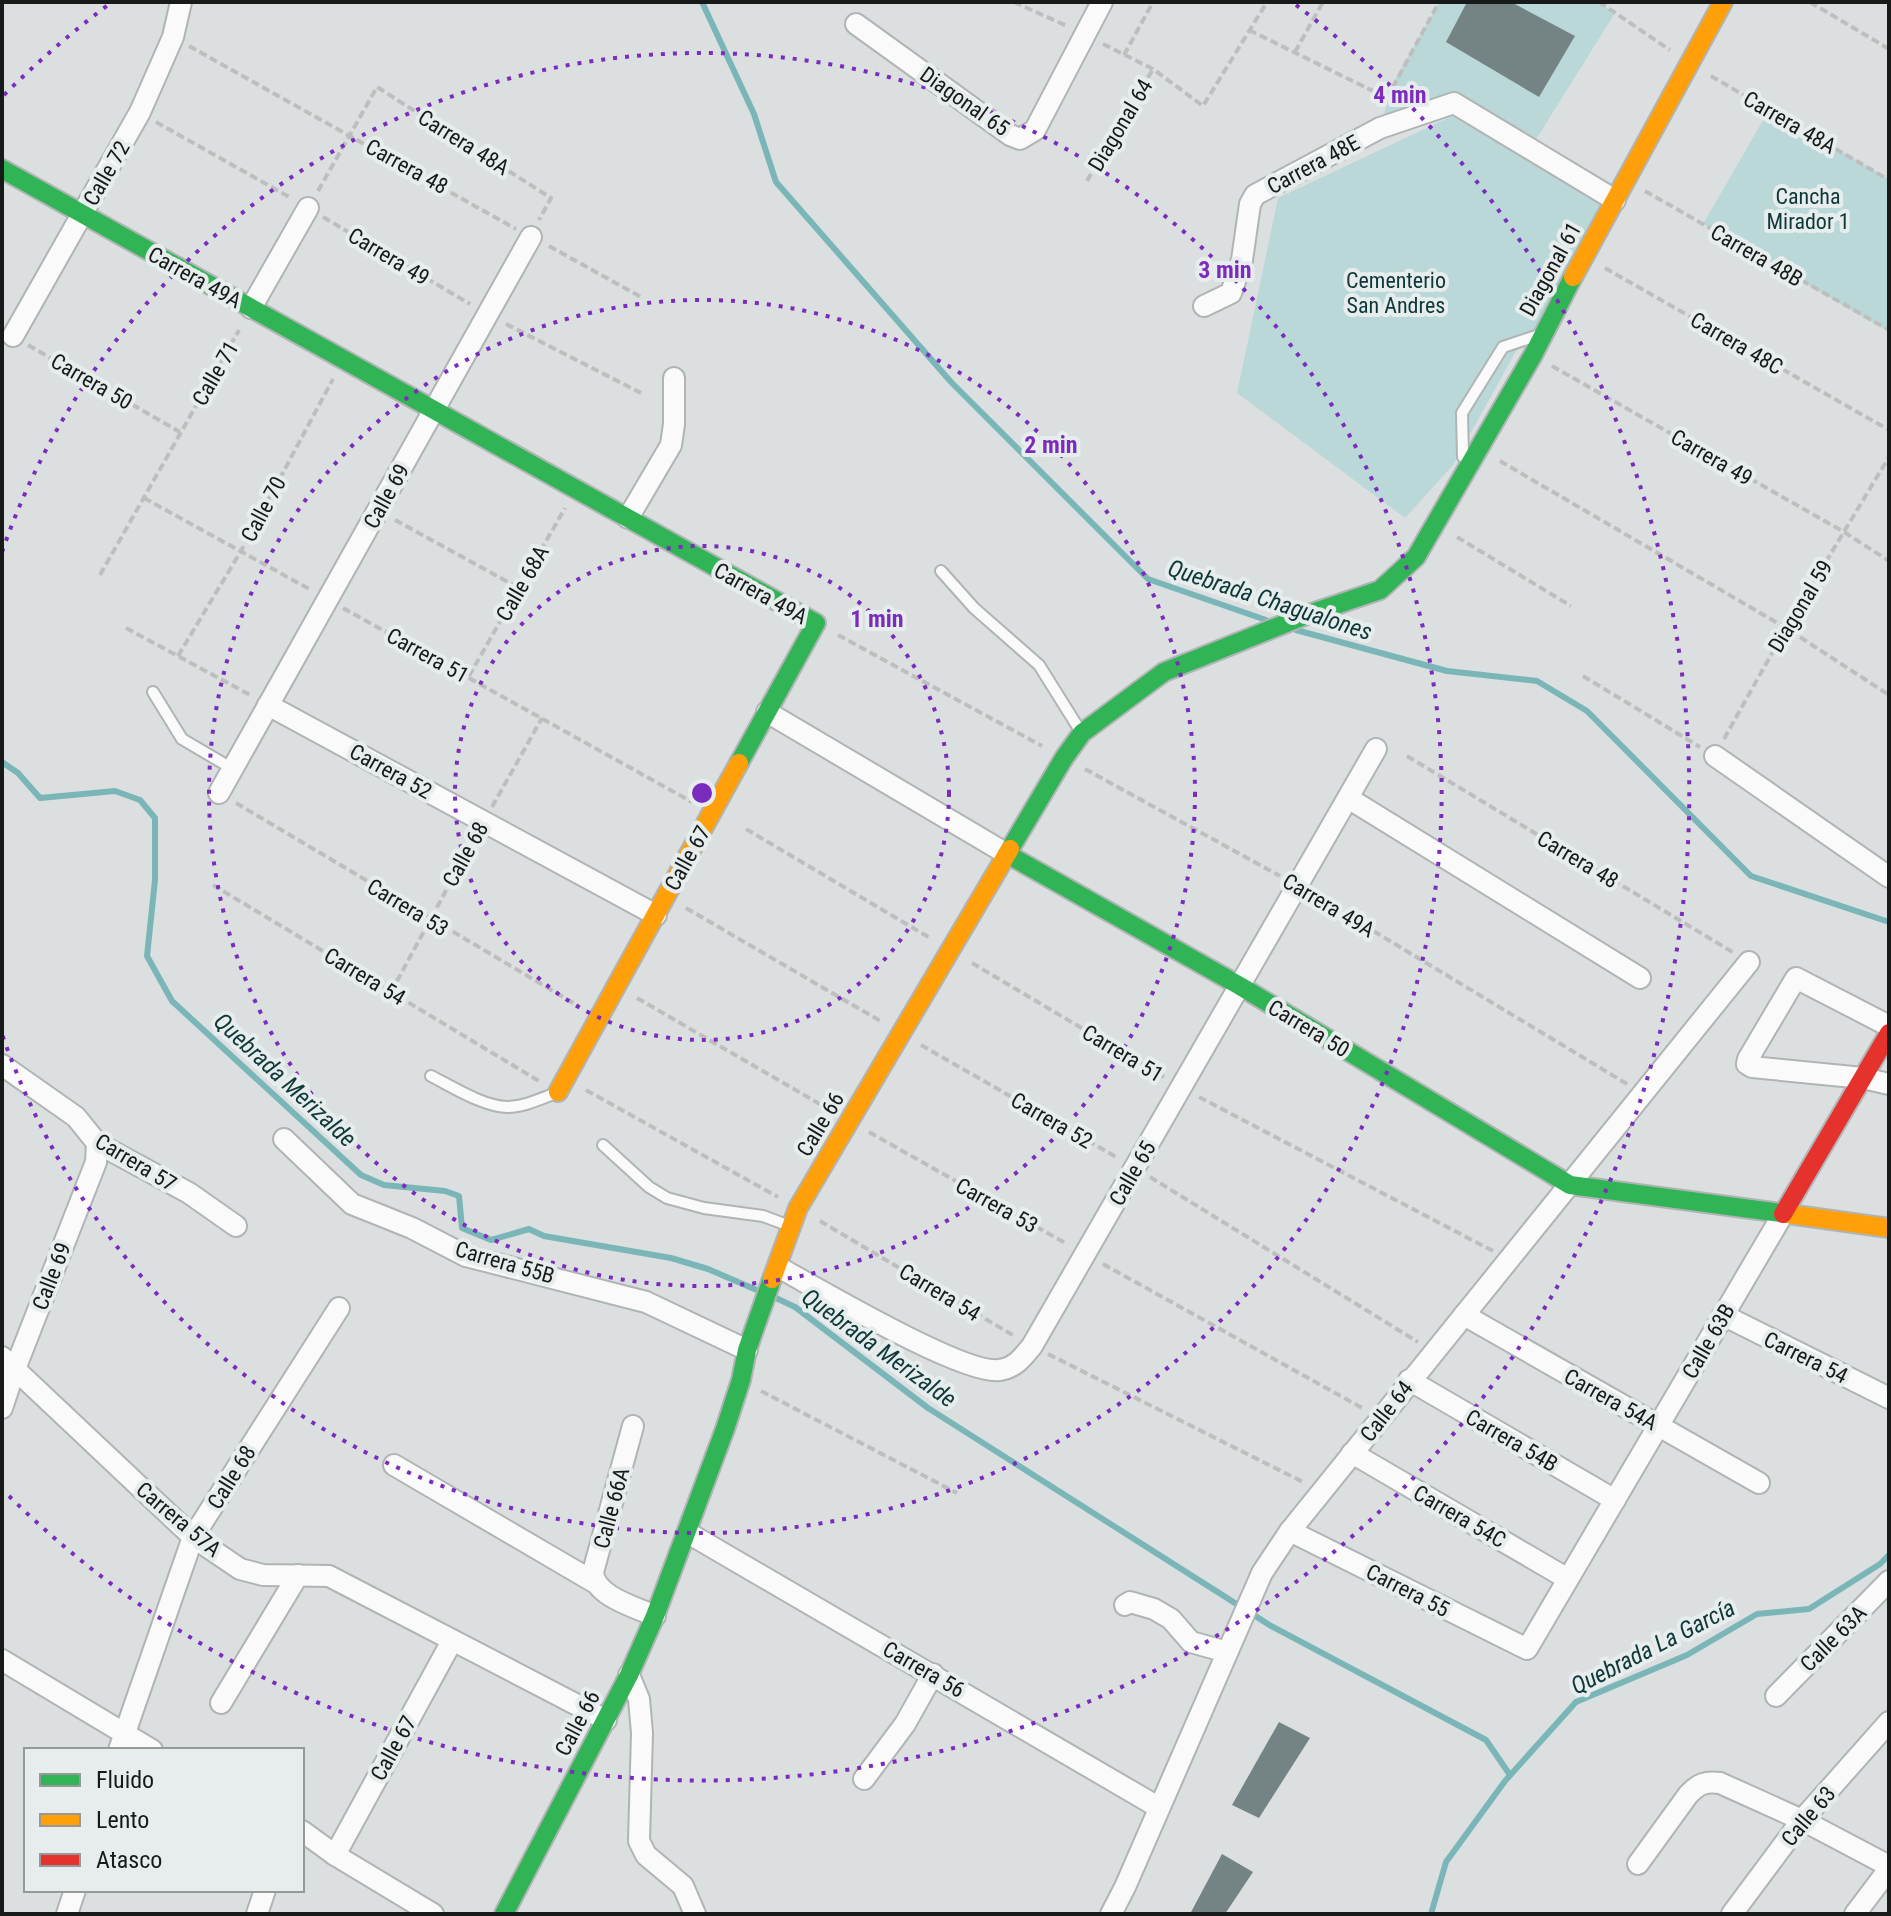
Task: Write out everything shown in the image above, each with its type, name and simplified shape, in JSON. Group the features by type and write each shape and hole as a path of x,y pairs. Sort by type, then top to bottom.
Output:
{"street":[{"name":"Calle 72","path":"13,336 140,112 173,37 181,2"},
{"name":"Diagonal 65","path":"856,24 1010,135 1020,139 1035,130 1102,2"},
{"name":"Diagonal 61","path":"1416,557 1533,355 1541,335 1723,2"},
{"name":"Carrera 48E","path":"1204,306 1231,293 1242,260 1250,204 1255,195 1380,128 1454,103 1615,200"},
{"name":"Carrera 49A","path":"2,169 816,623"},
{"path":"251,308 308,208"},
{"name":"Calle 69","path":"219,793 531,237"},
{"path":"628,518 671,445 674,378"},
{"name":"Calle 66","path":"504,1914 629,1675 655,1616 688,1533 741,1380 747,1350 798,1208 1064,758 1082,733 1164,672 1309,614 1380,590 1416,557"},
{"name":"Calle 67","path":"562,1086 816,623"},
{"name":"Carrera 52","path":"268,705 484,822 661,906"},
{"name":"Carrera 50","path":"767,712 1007,854 1240,986 1570,1185 1889,1228"},
{"name":"Calle 65","path":"777,1269 955,1360 996,1371 1015,1366 1032,1346 1376,749"},
{"path":"1715,756 1889,877"},
{"path":"1348,798 1640,978"},
{"name":"Calle 64","path":"1111,1914 1262,1573 1290,1531 1749,962"},
{"path":"1889,1026 1796,978 1747,1064 1889,1084"},
{"name":"Calle 63B","path":"1527,1649 1889,1033"},
{"name":"Carrera 57","path":"2,1065 76,1117 97,1143 189,1193 236,1226"},
{"name":"Carrera 55B","path":"284,1139 352,1204 412,1228 466,1256 646,1302 747,1350"},
{"name":"Calle 69","path":"2,1408 8,1363 96,1162 97,1143"},
{"name":"Calle 68","path":"122,1743 193,1537 339,1308"},
{"name":"Carrera 54A","path":"1464,1315 1759,1483"},
{"name":"Carrera 54","path":"1723,1315 1889,1398"},
{"name":"Carrera 57A","path":"8,1363 193,1537 240,1569 263,1575 329,1576 606,1720"},
{"name":"Carrera 54B","path":"1409,1380 1615,1500"},
{"name":"Calle 66A","path":"597,1586 593,1572 633,1426"},
{"name":"Carrera 54C","path":"1352,1453 1568,1579"},
{"path":"394,1465 597,1586 655,1616"},
{"name":"Carrera 55","path":"1290,1531 1527,1649"},
{"name":"Carrera 56","path":"688,1533 1158,1807"},
{"path":"221,1703 298,1575"},
{"name":"Calle 63A","path":"1776,1696 1889,1581"},
{"path":"1125,1605 1130,1602 1154,1609 1171,1619 1191,1642 1227,1652"},
{"name":"Calle 67","path":"335,1855 452,1641"},
{"path":"2,1660 122,1743 143,1748"},
{"path":"864,1779 905,1724 933,1674"},
{"path":"629,1675 639,1699 642,1733 639,1841 646,1855 683,1886 695,1914"},
{"name":"Calle 63","path":"1732,1914 1802,1820 1889,1722"},
{"path":"1638,1864 1697,1785 1708,1781 1720,1783 1802,1820 1889,1868 1855,1914"},
{"path":"304,1832 335,1855 433,1914"},
{"path":"67,1914 74,1892"},
{"path":"257,1914 264,1892"}],"lane":[{"path":"1464,471 1462,413 1503,347 1541,335"},
{"path":"941,571 974,608 1039,665 1082,733"},
{"path":"153,692 182,739 233,769"},
{"path":"431,1076 489,1104 506,1107 523,1105 562,1086"},
{"path":"603,1145 649,1187 667,1198 704,1208 763,1216 793,1227"}],"path":[{"path":"1014,2 1086,34 1153,69 1203,106 1267,2"},
{"path":"1124,55 1153,2"},
{"path":"1294,53 1323,2"},
{"path":"1249,30 1387,98 1439,2"},
{"path":"1599,2 1691,64"},
{"path":"1810,2 1889,49"},
{"name":"Carrera 48","path":"173,37 641,297"},
{"name":"Carrera 48A","path":"1691,64 1889,180"},
{"name":"Diagonal 64","path":"1087,181 1153,69"},
{"name":"Carrera 48A","path":"350,134 377,87 551,198 531,237"},
{"name":"Carrera 49","path":"140,112 486,314 641,393"},
{"path":"308,208 350,134"},
{"name":"Carrera 48B","path":"1626,180 1889,330"},
{"name":"Carrera 48C","path":"1585,257 1889,430"},
{"name":"Calle 71","path":"100,575 251,308"},
{"name":"Carrera 50","path":"13,336 181,432"},
{"name":"Carrera 49","path":"1533,355 1844,532 1889,561"},
{"name":"Calle 70","path":"178,656 241,551 343,359"},
{"path":"1479,449 1786,628 1889,695"},
{"name":"Diagonal 59","path":"1715,756 1786,628 1889,457"},
{"name":"Calle 68A","path":"469,676 576,489"},
{"name":"Carrera 51","path":"144,498 712,812"},
{"path":"378,511 519,588"},
{"path":"1435,523 1571,606"},
{"name":"Carrera 49A","path":"816,623 1298,886 1642,1094"},
{"path":"126,628 268,705"},
{"path":"1583,676 1715,756"},
{"name":"Calle 68","path":"391,992 542,718"},
{"name":"Carrera 48","path":"1407,756 1749,962"},
{"name":"Carrera 53","path":"219,793 599,1018"},
{"name":"Carrera 51","path":"746,829 1181,1088 1509,1259"},
{"name":"Carrera 54","path":"213,885 391,992 562,1086 798,1208 1032,1346 1322,1491"},
{"name":"Carrera 52","path":"661,906 902,1033 1135,1168 1434,1351"},
{"name":"Carrera 53","path":"616,986 849,1121 1381,1418"},
{"path":"741,1380 957,1493"}],"green space":[{"path":"1439,2 1597,2 1615,13 1530,149 1454,103 1380,128 1392,85"},
{"name":"Cancha Mirador 1","path":"1769,110 1889,179 1889,332 1703,224"},
{"name":"Cementerio San Andres","path":"1452,116 1605,205 1541,335 1516,351 1453,465 1405,518 1237,393 1278,198"}],"building":[{"path":"1467,2 1511,2 1575,36 1539,97 1446,42"},
{"path":"1279,1722 1310,1738 1259,1818 1232,1805"},
{"path":"1222,1854 1253,1872 1225,1914 1190,1914"}],"waterway":[{"name":"Quebrada Chagualones","path":"702,2 754,114 776,182 951,382 1148,579 1266,620"},
{"name":"Quebrada Chagualones","path":"1296,630 1447,671 1537,681 1587,711 1751,876 1889,922"},
{"name":"Quebrada Merizalde","path":"2,762 18,773 40,798 115,791 140,800 155,818 155,880 147,956 172,1001 361,1175 384,1185 445,1191 459,1196 462,1228 491,1240 529,1229 544,1236 671,1258 708,1269 759,1291"},
{"name":"Quebrada Merizalde","path":"776,1298 795,1307 928,1408 1271,1626 1486,1740 1510,1775"},
{"name":"Quebrada La García","path":"1431,1914 1446,1862 1505,1781 1576,1702 1687,1655 1757,1614 1809,1609 1880,1564 1889,1555"}],"traffic: fast":[{"path":"2,169 816,623 739,763"},
{"path":"1010,849 1082,733 1164,672 1309,614 1380,590 1416,557 1533,355 1573,277"},
{"path":"1007,854 1240,986 1570,1185 1788,1214"},
{"path":"504,1914 629,1675 655,1616 725,1429 747,1350 772,1279"}],"traffic: slow":[{"path":"1573,277 1723,2"},
{"path":"558,1092 739,763"},
{"path":"772,1279 798,1208 1010,849"},
{"path":"1788,1214 1889,1228"}],"traffic: jam":[{"path":"1783,1214 1889,1033"}]}
